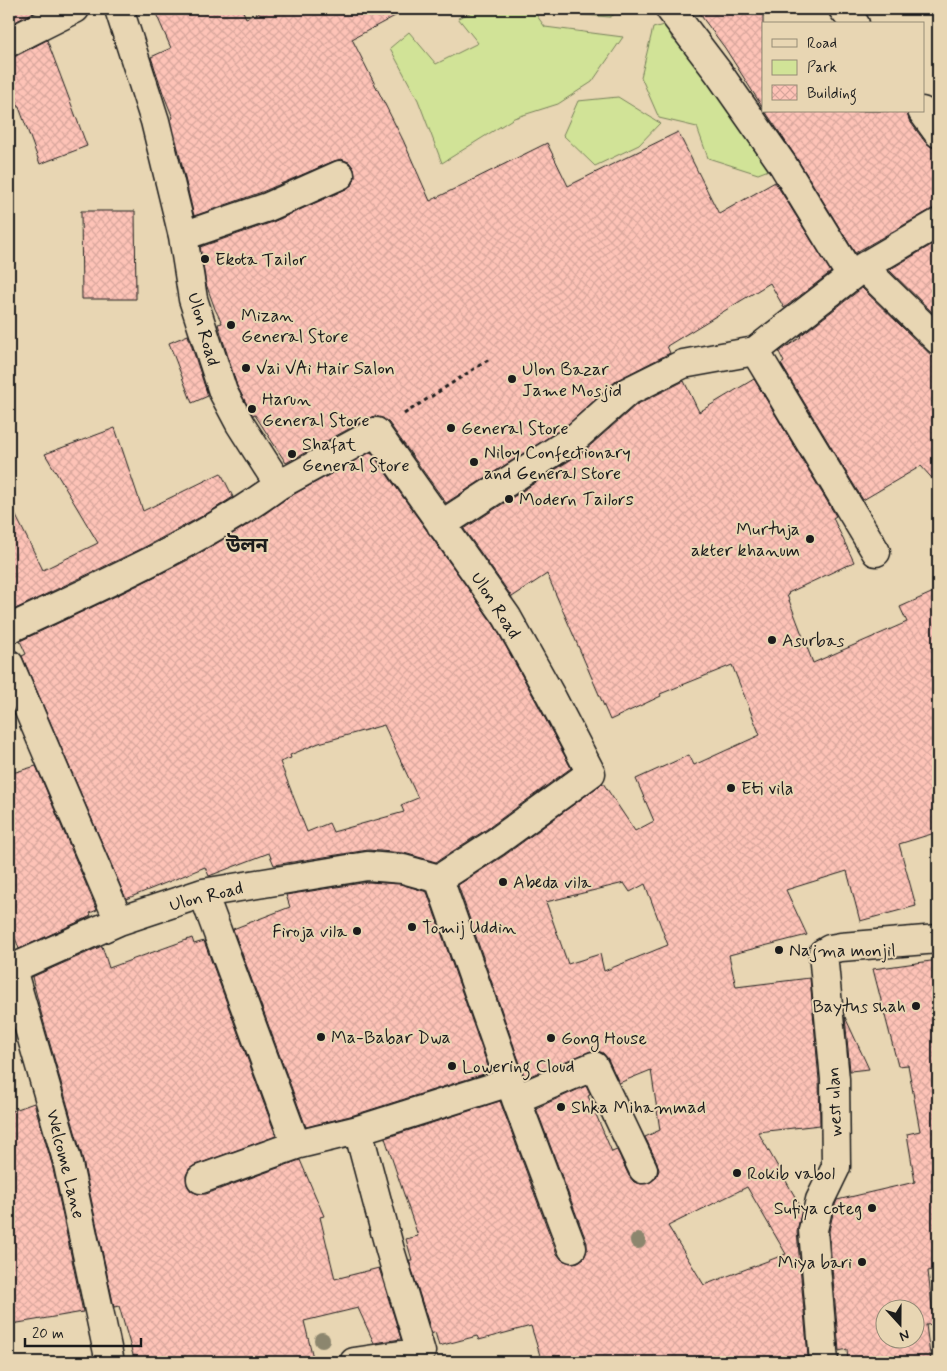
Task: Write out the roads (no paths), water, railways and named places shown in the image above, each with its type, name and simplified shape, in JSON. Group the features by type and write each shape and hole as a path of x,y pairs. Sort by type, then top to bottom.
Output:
{"street":[{"path":"9,42 75,9"},
{"name":"Ulon Road","path":"10,970 119,921 203,893 367,866 403,869 439,879 496,842 591,773 507,618 376,432 279,484 240,424 223,392 193,298 183,236 155,121 119,9"},
{"path":"670,9 718,72 857,272 938,340"},
{"path":"843,9 853,22"},
{"path":"923,112 938,134"},
{"path":"183,236 268,207 340,175"},
{"path":"441,525 575,438 627,392 683,364 755,351 857,272 938,223"},
{"path":"755,351 876,552"},
{"path":"9,629 152,561 250,506 279,484"},
{"path":"9,664 119,921"},
{"path":"439,879 513,1091 572,1248"},
{"path":"203,893 296,1145"},
{"name":"west ulan","path":"824,1362 813,1230 820,1200 836,1167 835,1079 824,953 830,949 841,947 938,939"},
{"name":"Welcome Lane","path":"10,970 68,1160 110,1362"},
{"path":"201,1179 296,1145 513,1091 594,1066 643,1170"},
{"path":"354,1362 421,1352 390,1250 358,1130"}],"place":[{"name":"Ekota Tailor","path":"205,259"},
{"name":"Mizan General Store","path":"231,325"},
{"name":"Vai VAi Hair Salon","path":"246,368"},
{"name":"Ulon Bazar Jame Mosjid","path":"512,379"},
{"name":"Harun General Store","path":"252,409"},
{"name":"General Store","path":"451,428"},
{"name":"Shafat General Store","path":"292,454"},
{"name":"Niloy Confectionary and General Store","path":"474,462"},
{"name":"Modern Tailors","path":"509,499"},
{"name":"Murtuja akter khanum","path":"810,539"},
{"name":"Asurbas","path":"772,640"},
{"name":"Eti vila","path":"731,788"},
{"name":"Abeda vila","path":"503,882"},
{"name":"Tomij Uddin","path":"412,927"},
{"name":"Firoja vila","path":"357,931"},
{"name":"Najma monjil","path":"779,950"},
{"name":"Baytus shah","path":"916,1006"},
{"name":"Ma-Babar Dwa","path":"321,1037"},
{"name":"Gong House","path":"551,1038"},
{"name":"Lowering Cloud","path":"452,1066"},
{"name":"Shka Mihammad","path":"561,1107"},
{"name":"Rokib vabol","path":"737,1173"},
{"name":"Sufiya coteg","path":"872,1208"},
{"name":"Miya bari","path":"862,1262"}],"district":[{"name":"উলন","path":"247,545"}]}
